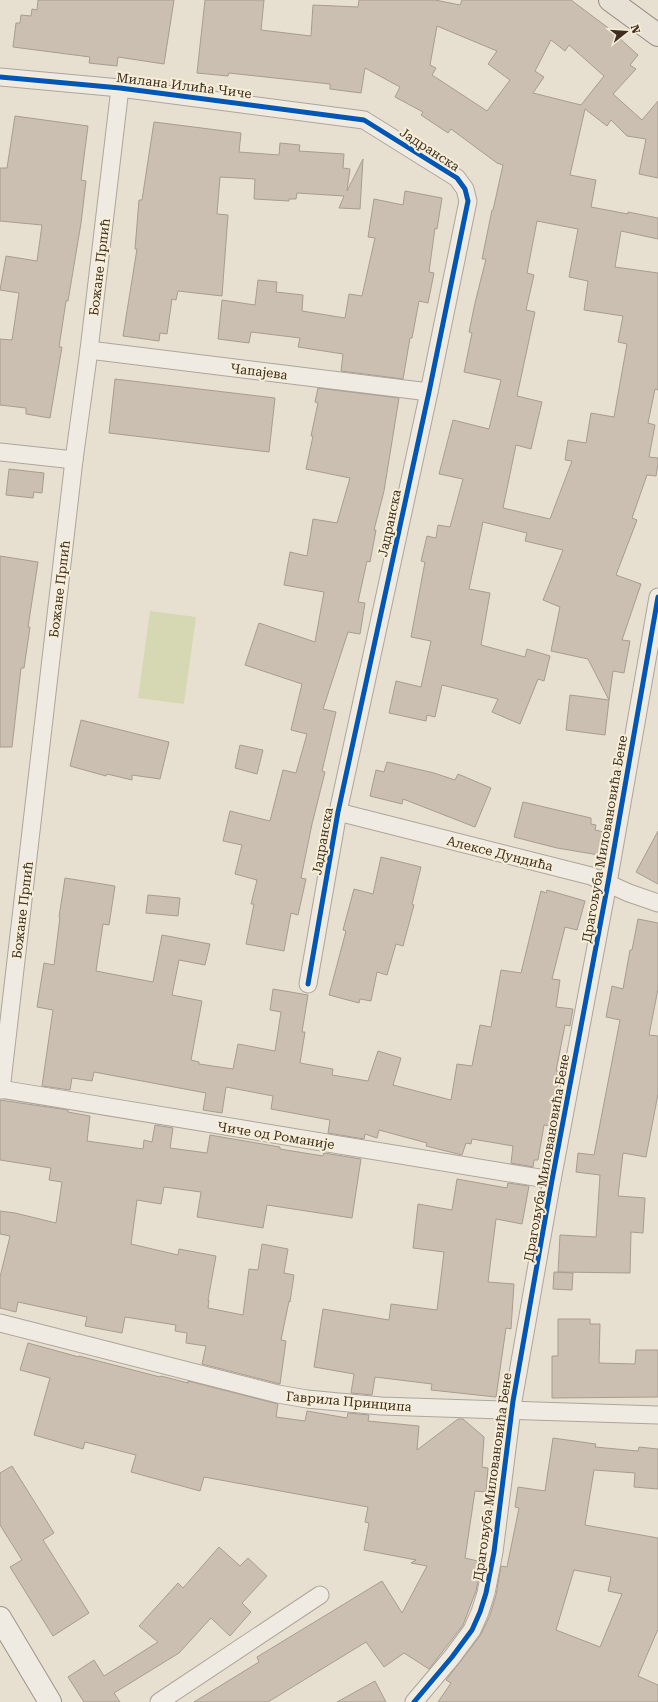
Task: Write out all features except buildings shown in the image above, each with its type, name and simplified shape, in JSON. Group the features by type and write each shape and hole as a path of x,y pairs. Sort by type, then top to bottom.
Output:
{"main road":[{"path":"610,0 658,35"}],"street":[{"name":"Милана Илића Чиче","path":"0,77 120,88 364,120"},
{"name":"Божане Прпић","path":"0,1090 74,460 89,350 120,88"},
{"name":"Јадранска","path":"308,984 338,812 429,392 467,196 465,189 457,178 364,120"},
{"name":"Чапајева","path":"89,350 429,392"},
{"path":"0,452 74,460"},
{"name":"Драгољуба Миловановића Бене","path":"414,1702 452,1657 472,1630 486,1593 494,1552 512,1410 552,1180 608,883 658,597"},
{"name":"Алексе Дундића","path":"338,812 591,876 629,893 658,903"},
{"name":"Чиче од Романије","path":"0,1090 552,1180"},
{"name":"Гаврила Принципа","path":"0,1323 49,1334 278,1394 307,1399 388,1406 658,1415"},
{"path":"159,1702 320,1595"},
{"path":"0,1618 50,1702"}],"green space":[{"path":"150,611 196,617 184,704 138,698"}],"cycle path":[{"path":"0,77 120,88 364,120 457,178 465,189 468,201 429,392 338,812 308,984"},
{"path":"414,1702 452,1657 472,1630 486,1593 494,1552 513,1401 552,1180 608,883 658,597"}]}
